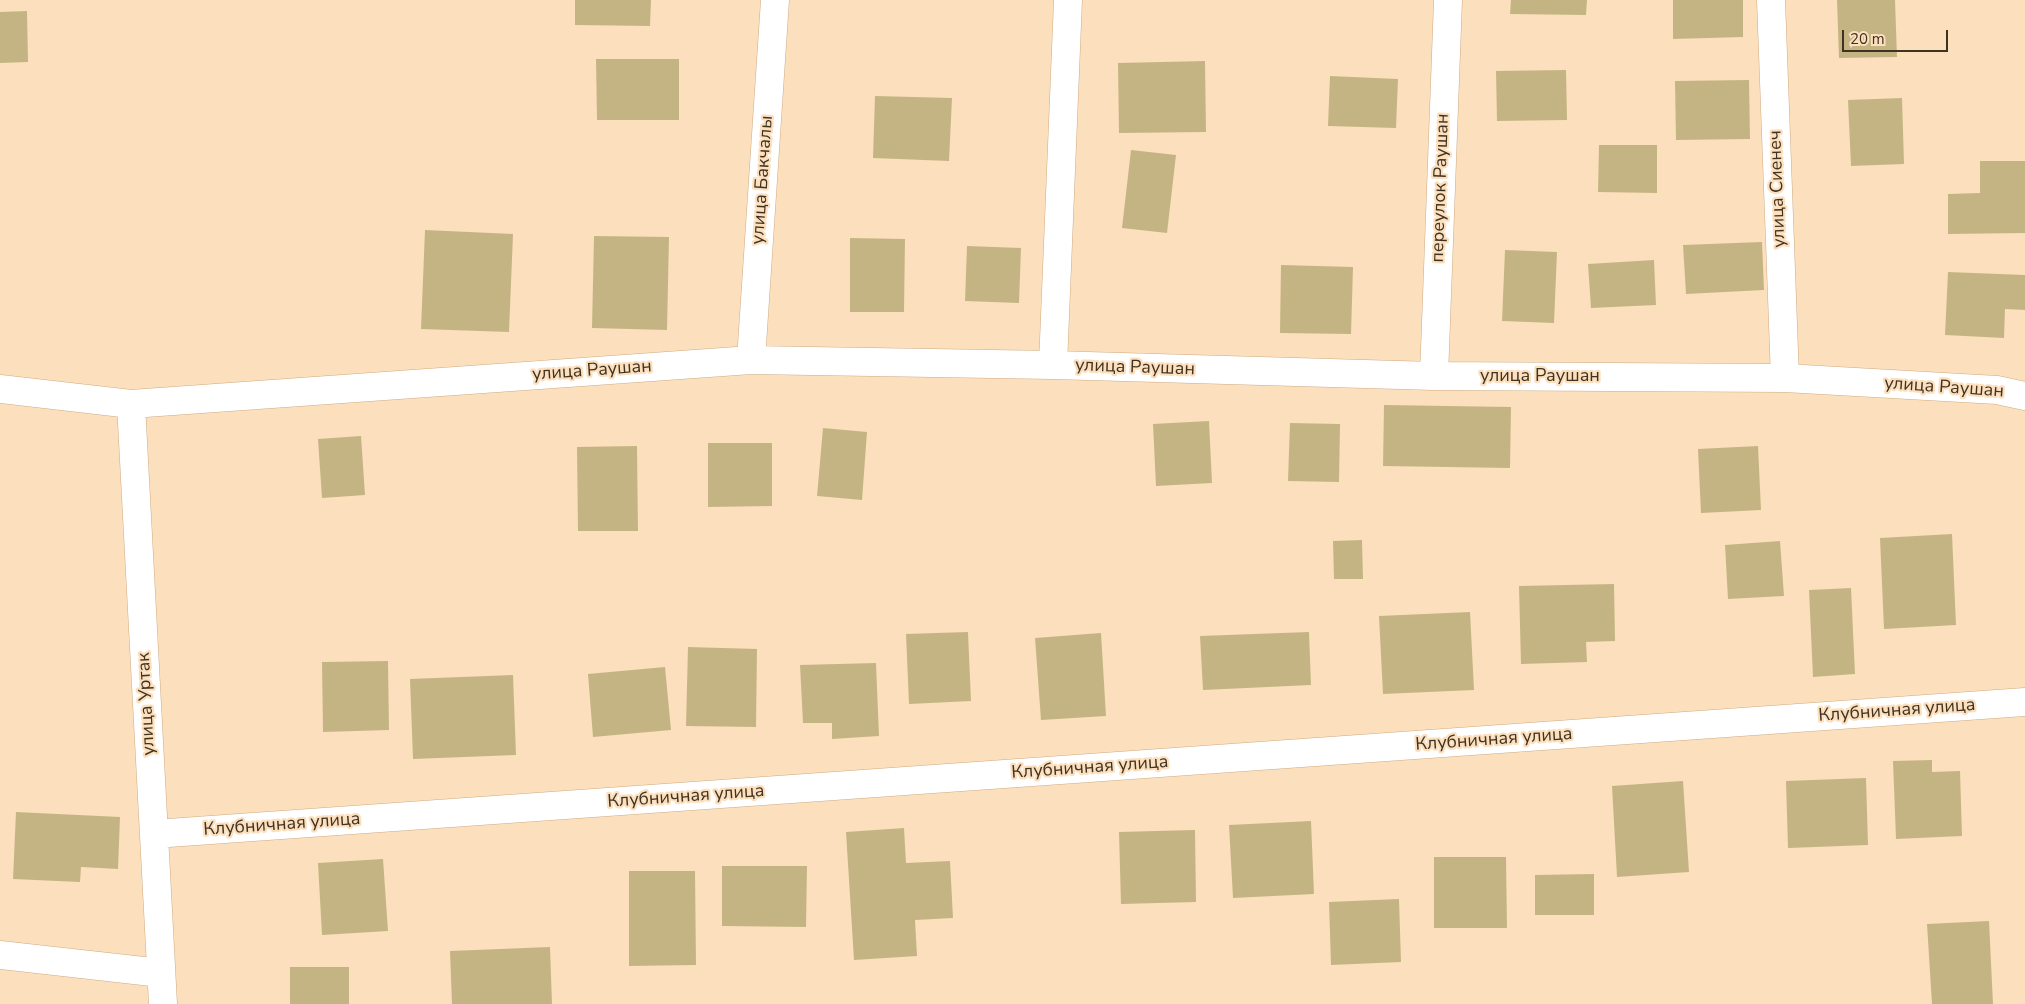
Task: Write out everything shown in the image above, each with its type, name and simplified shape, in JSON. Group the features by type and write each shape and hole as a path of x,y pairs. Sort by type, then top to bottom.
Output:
{"street":[{"name":"улица Бакчалы","path":"751,360 775,0"},
{"name":"улица Раушан","path":"1053,365 1068,0"},
{"name":"переулок Раушан","path":"1434,376 1448,0"},
{"name":"улица Сиенеч","path":"1771,0 1785,378"},
{"name":"улица Раушан","path":"0,389 130,404 751,360 1053,365 1434,376 1785,378 1997,390 2025,396"},
{"name":"улица Уртак","path":"130,404 163,1004"},
{"name":"Клубничная улица","path":"154,834 2025,702"},
{"path":"0,955 161,973"}],"building":[{"path":"575,0 651,0 650,26 575,25"},
{"path":"1511,0 1587,0 1586,15 1510,14"},
{"path":"1673,0 1743,0 1743,37 1673,39"},
{"path":"1837,0 1895,0 1897,57 1839,58"},
{"path":"27,11 28,62 0,63 0,12"},
{"path":"596,59 679,59 679,120 597,120"},
{"path":"1205,61 1206,132 1119,133 1118,63"},
{"path":"1566,70 1567,120 1497,121 1496,71"},
{"path":"1330,76 1398,79 1396,128 1328,126"},
{"path":"1749,80 1750,139 1676,140 1675,81"},
{"path":"875,96 952,98 949,161 873,158"},
{"path":"1902,98 1904,164 1851,166 1848,100"},
{"path":"1599,145 1657,145 1657,193 1598,192"},
{"path":"1131,150 1176,155 1167,233 1122,228"},
{"path":"1980,161 2025,161 2025,233 1948,234 1948,194 1980,193"},
{"path":"425,230 513,234 509,332 421,329"},
{"path":"594,236 669,237 667,330 592,328"},
{"path":"850,238 905,239 904,312 850,312"},
{"path":"1762,242 1764,290 1686,294 1683,245"},
{"path":"967,246 1021,248 1019,303 965,301"},
{"path":"1505,250 1557,252 1554,323 1502,321"},
{"path":"1654,260 1656,305 1591,308 1588,264"},
{"path":"1281,265 1353,267 1351,334 1280,333"},
{"path":"1948,272 2025,275 2025,310 2005,309 2004,338 1945,335"},
{"path":"1384,405 1511,407 1510,468 1383,466"},
{"path":"1209,421 1212,483 1156,486 1153,424"},
{"path":"1290,423 1340,424 1339,482 1288,481"},
{"path":"823,428 867,432 862,500 817,496"},
{"path":"361,436 365,495 322,498 318,439"},
{"path":"708,443 772,443 772,506 708,507"},
{"path":"637,446 638,531 578,531 577,447"},
{"path":"1758,446 1761,510 1701,513 1698,449"},
{"path":"1952,534 1956,625 1884,629 1880,538"},
{"path":"1362,540 1363,579 1334,579 1333,541"},
{"path":"1780,541 1784,596 1728,599 1725,545"},
{"path":"1614,584 1615,641 1586,642 1587,662 1521,664 1519,586"},
{"path":"1851,588 1855,674 1813,677 1809,590"},
{"path":"1470,612 1474,690 1383,694 1379,616"},
{"path":"968,632 971,701 909,704 906,634"},
{"path":"1309,632 1311,685 1203,690 1200,636"},
{"path":"1101,633 1106,716 1041,720 1035,638"},
{"path":"688,647 757,649 756,727 686,726"},
{"path":"388,661 389,730 323,732 322,662"},
{"path":"876,663 879,736 832,739 832,723 803,723 800,665"},
{"path":"665,667 671,730 593,737 588,674"},
{"path":"513,675 516,755 413,759 410,679"},
{"path":"1932,760 1932,772 1960,771 1962,836 1896,839 1893,761"},
{"path":"1866,778 1868,845 1788,848 1786,781"},
{"path":"1683,781 1689,872 1617,877 1612,786"},
{"path":"16,812 120,817 118,869 81,867 80,882 13,879"},
{"path":"1311,821 1314,894 1233,898 1229,825"},
{"path":"904,828 906,863 950,861 953,918 915,920 917,956 854,960 846,832"},
{"path":"1195,830 1196,902 1121,904 1119,832"},
{"path":"1434,857 1506,857 1507,928 1434,928"},
{"path":"383,859 388,931 322,935 318,863"},
{"path":"722,866 807,866 806,927 722,926"},
{"path":"629,871 695,871 696,965 629,966"},
{"path":"1594,874 1594,915 1535,915 1535,875"},
{"path":"1399,899 1401,962 1331,965 1329,902"},
{"path":"1989,921 1993,1004 1932,1004 1927,924"},
{"path":"550,947 552,1004 452,1004 450,951"},
{"path":"290,967 349,967 349,1004 290,1004"}]}
